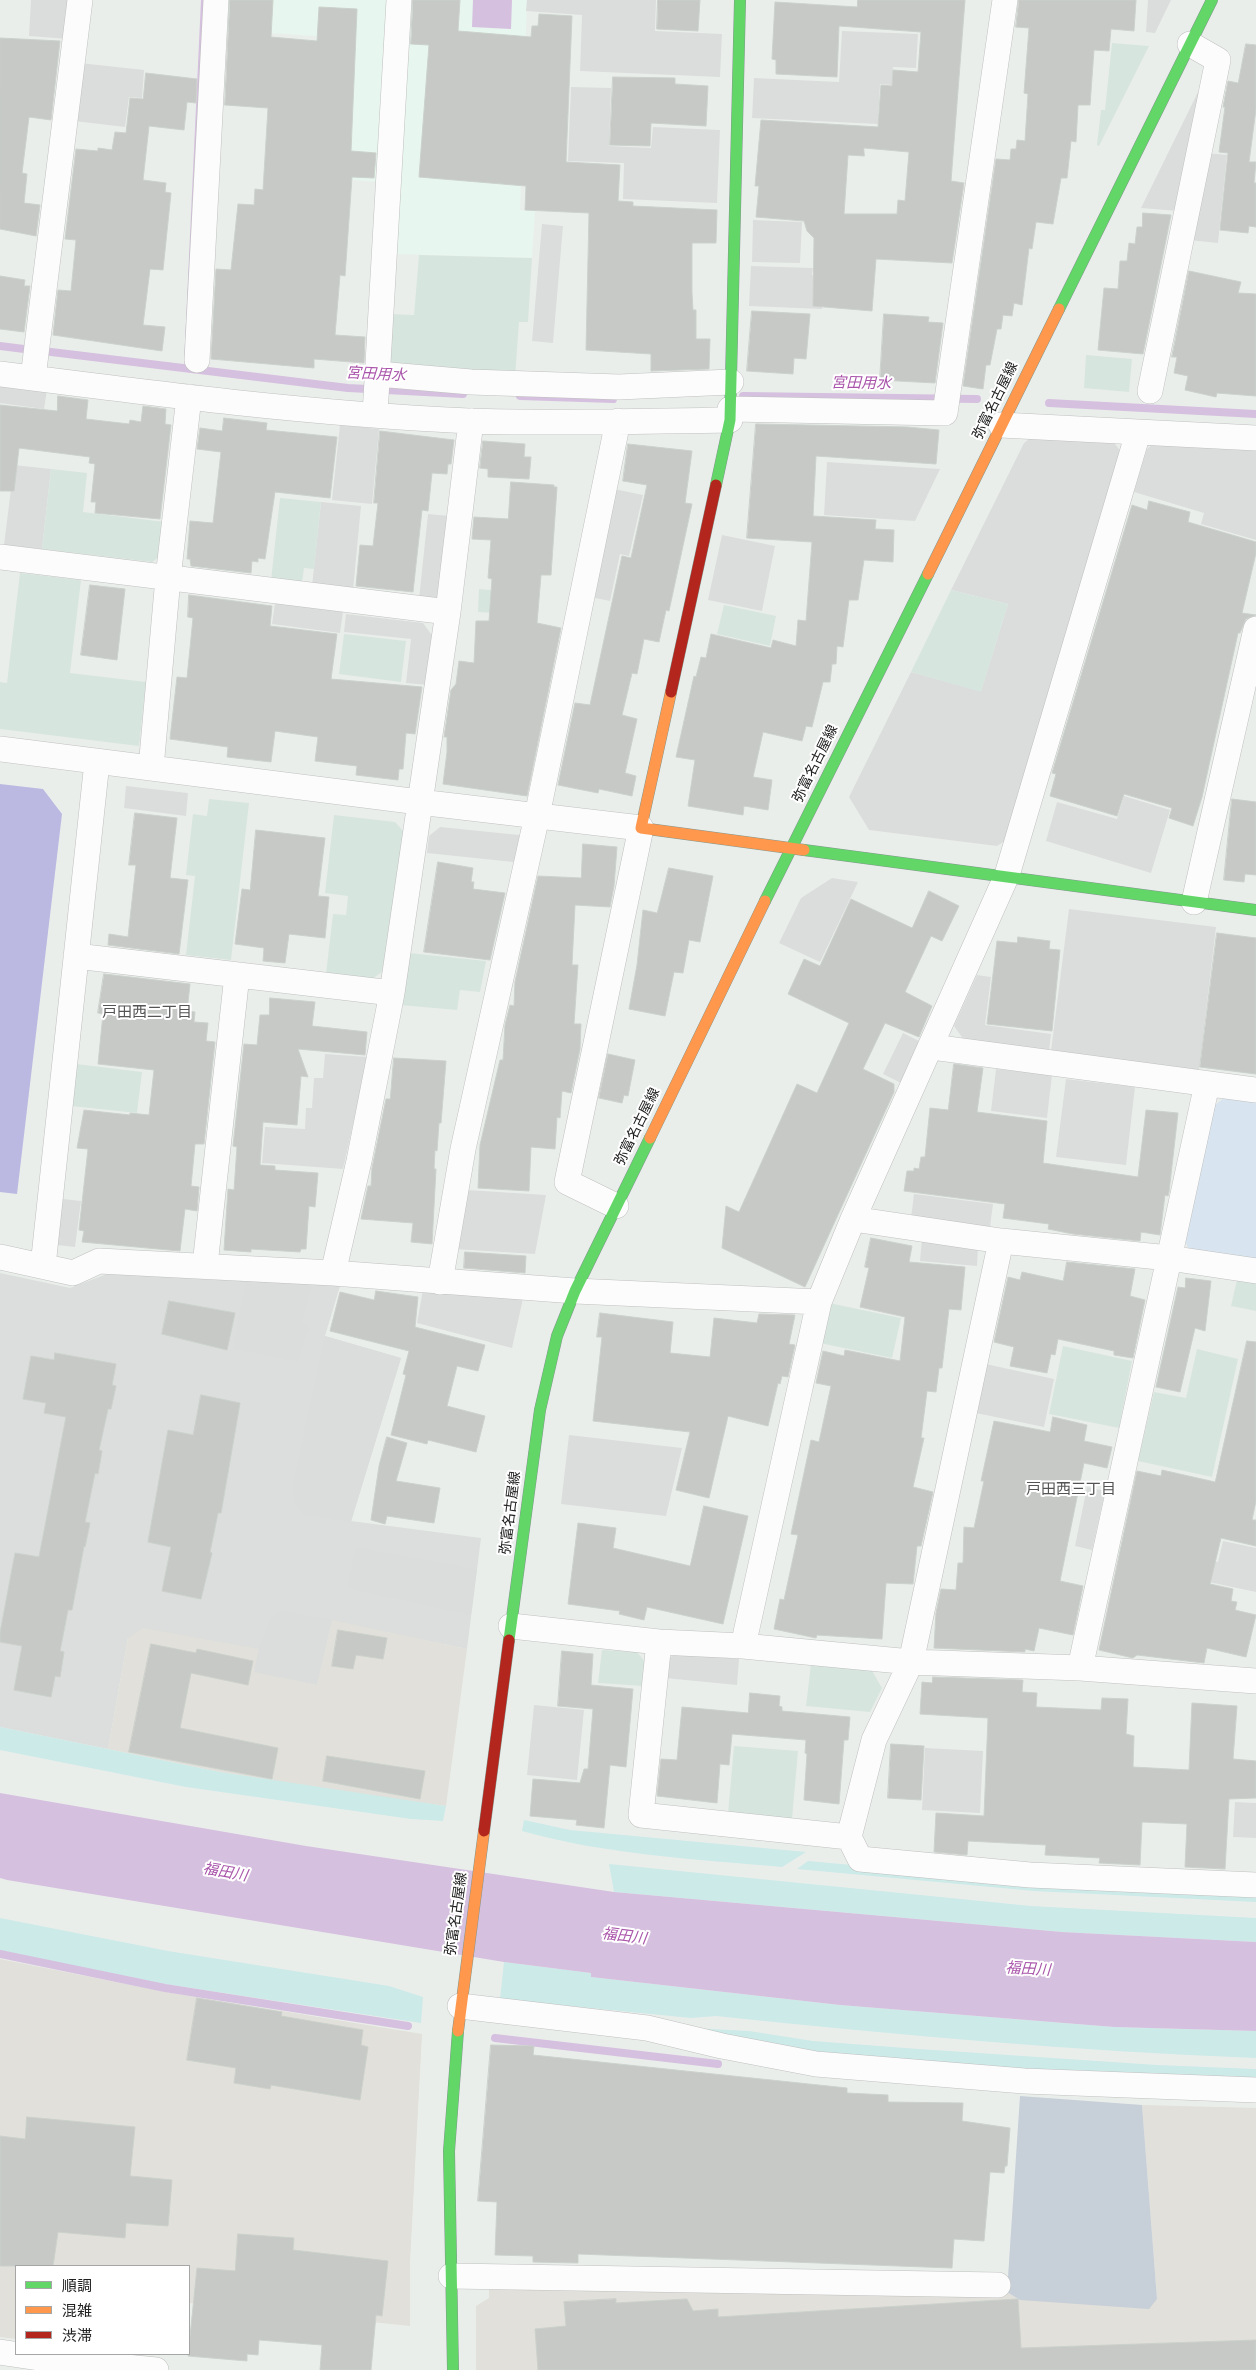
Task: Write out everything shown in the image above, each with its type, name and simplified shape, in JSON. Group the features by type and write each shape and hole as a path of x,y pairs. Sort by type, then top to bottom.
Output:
{"main road":[{"path":"740,0 730,414 641,828 1007,875 1256,910"},
{"name":"弥富名古屋線","path":"453,2370 449,2151 460,2006 540,1410 556,1336 575,1291 616,1206 792,847 1212,0"}],"street":[{"path":"33,378 80,0"},
{"path":"197,360 216,0"},
{"path":"377,391 399,0"},
{"path":"377,391 471,421 618,421 730,414 945,413 1005,0"},
{"path":"1150,391 1218,60 1190,44"},
{"path":"0,374 189,397 377,391 470,382 619,386 731,382"},
{"path":"151,768 168,578 189,397"},
{"path":"333,1273 359,1161 392,994 448,612 471,421"},
{"path":"440,1282 463,1149 536,816 618,421"},
{"path":"1001,425 1256,438"},
{"path":"743,1646 819,1302 853,1219 932,1047 1007,875 1138,433"},
{"path":"0,557 448,612"},
{"path":"1194,902 1256,629"},
{"path":"0,749 641,828 567,1182 616,1206"},
{"path":"43,1266 97,762"},
{"path":"76,956 392,994"},
{"path":"205,1265 237,975"},
{"path":"932,1047 1256,1090"},
{"path":"1080,1668 1207,1084"},
{"path":"853,1219 1001,1241 1169,1258 1256,1271"},
{"path":"1001,1241 911,1662 874,1740 849,1837 860,1859 1030,1875 1256,1885"},
{"path":"0,1257 73,1273 99,1261 205,1265 575,1291 819,1302"},
{"path":"511,1626 658,1642 743,1646 911,1662 1080,1668 1256,1681"},
{"path":"658,1642 641,1815 849,1837"},
{"path":"460,2006 647,2028 722,2046 816,2064 1024,2081 1256,2090"},
{"path":"451,2276 998,2285"},
{"path":"0,2352 15,2354"},
{"path":"20,2355 156,2370"}],"shaded area":[{"path":"31,0 73,0 68,39 29,36"},
{"path":"223,0 392,0 380,182 307,177 316,36 221,30"},
{"path":"407,0 527,0 520,210 535,211 532,258 393,254"},
{"path":"527,0 656,0 655,31 722,34 720,77 580,71 582,15 526,11"},
{"path":"1148,0 1171,0 1155,33 1146,32"},
{"path":"842,31 918,34 916,68 893,67 892,85 880,84 878,124 752,118 754,78 839,82"},
{"path":"1112,43 1149,46 1099,146 1097,145 1101,110 1105,110"},
{"path":"80,63 144,70 142,98 129,97 125,127 74,121"},
{"path":"571,87 611,88 609,146 651,148 653,127 720,130 717,203 623,199 624,163 568,161"},
{"path":"1198,92 1204,93 1178,211 1141,208"},
{"path":"1207,153 1227,155 1218,243 1189,240"},
{"path":"753,220 802,222 800,263 752,262"},
{"path":"542,224 563,226 553,343 532,341"},
{"path":"419,255 532,258 528,322 519,322 515,377 385,369 389,314 414,315"},
{"path":"751,266 813,268 812,275 823,276 822,309 749,306"},
{"path":"1086,355 1132,359 1129,392 1084,388"},
{"path":"0,384 47,390 44,409 0,403"},
{"path":"340,425 379,429 372,504 332,500"},
{"path":"1033,436 1112,440 1122,453 1008,839 997,846 869,830 849,797 911,672 981,691 1008,604 951,590 1024,443"},
{"path":"1158,440 1256,445 1256,540 1201,524 1204,513 1134,492 1147,449"},
{"path":"827,462 940,469 915,521 824,515"},
{"path":"14,465 51,469 42,549 4,545"},
{"path":"51,469 87,473 83,512 165,522 161,556 152,562 42,549"},
{"path":"614,489 643,495 629,556 620,554 610,601 590,597"},
{"path":"280,498 321,502 314,569 304,568 302,583 271,580"},
{"path":"321,502 361,506 353,590 312,586"},
{"path":"428,514 449,516 440,596 433,601 419,599"},
{"path":"722,535 775,546 762,611 708,600"},
{"path":"20,573 81,580 70,673 146,682 139,746 0,729 0,682 7,683"},
{"path":"479,589 526,593 525,615 478,612"},
{"path":"951,590 1008,604 981,692 911,672"},
{"path":"275,603 343,612 340,633 272,624"},
{"path":"724,605 776,616 770,646 717,634"},
{"path":"346,614 423,623 434,638 429,685 406,683 411,639 344,632"},
{"path":"344,634 406,641 401,682 339,674"},
{"path":"0,784 43,789 62,814 17,1194 0,1192"},
{"path":"126,786 188,793 186,816 124,808"},
{"path":"1124,796 1170,810 1151,873 1046,841 1057,802 1117,819"},
{"path":"209,799 249,803 231,960 186,955 195,876 186,875 193,814 207,816"},
{"path":"334,815 395,822 406,834 382,972 372,979 326,974 333,914 346,915 348,896 325,893"},
{"path":"440,827 529,836 523,863 427,853 429,836"},
{"path":"832,878 858,882 820,962 779,943 801,898"},
{"path":"1069,909 1216,927 1199,1070 1051,1051"},
{"path":"409,953 486,961 480,992 460,990 457,1010 400,1005"},
{"path":"977,975 991,977 985,1025 1051,1034 1049,1051 964,1040 954,1026"},
{"path":"903,1033 921,1042 901,1083 883,1074"},
{"path":"325,1054 368,1057 343,1169 262,1163 265,1127 305,1129 306,1108 312,1108 314,1078 323,1078"},
{"path":"76,1064 142,1072 137,1113 71,1106"},
{"path":"996,1069 1052,1075 1047,1118 991,1111"},
{"path":"1066,1079 1135,1087 1126,1165 1056,1157"},
{"path":"1225,1097 1256,1102 1256,1260 1189,1250 1184,1238 1215,1105"},
{"path":"467,1190 546,1195 535,1254 454,1249"},
{"path":"914,1194 993,1204 990,1227 911,1218"},
{"path":"63,1199 81,1201 75,1247 57,1245"},
{"path":"922,1238 978,1246 977,1266 920,1261"},
{"path":"0,1273 70,1288 107,1274 340,1286 325,1336 401,1358 351,1521 481,1538 467,1649 332,1621 317,1685 128,1638 108,1749 0,1727"},
{"path":"1237,1280 1256,1283 1256,1311 1231,1306"},
{"path":"246,1281 312,1284 302,1322 309,1326 298,1362 233,1349"},
{"path":"423,1290 524,1294 512,1348 417,1323"},
{"path":"829,1303 901,1318 892,1358 820,1343"},
{"path":"325,1336 401,1358 351,1522 304,1515 295,1503 292,1490"},
{"path":"1063,1346 1132,1361 1119,1428 1049,1414"},
{"path":"1197,1349 1238,1359 1212,1477 1138,1461 1154,1392 1186,1398"},
{"path":"986,1364 1054,1379 1044,1427 976,1413"},
{"path":"569,1435 682,1448 666,1516 561,1504"},
{"path":"1087,1487 1105,1491 1092,1550 1075,1546"},
{"path":"1223,1541 1256,1548 1256,1592 1190,1578 1195,1557 1218,1562"},
{"path":"356,1547 477,1569 471,1615 347,1588"},
{"path":"281,1611 332,1620 317,1685 254,1672 259,1649 271,1617"},
{"path":"332,1620 467,1649 446,1806 220,1772 108,1749 128,1638 143,1628 259,1649 254,1671 317,1685"},
{"path":"602,1650 637,1652 645,1662 643,1686 598,1683"},
{"path":"675,1654 739,1659 737,1685 665,1678 667,1660"},
{"path":"811,1664 871,1669 882,1688 870,1712 806,1706"},
{"path":"534,1705 584,1710 577,1780 527,1775"},
{"path":"0,1727 220,1772 446,1806 443,1821 411,1819 186,1787 0,1750"},
{"path":"734,1746 798,1751 792,1819 728,1814"},
{"path":"925,1748 983,1751 980,1813 922,1810"},
{"path":"1235,1802 1256,1803 1256,1838 1233,1837"},
{"path":"524,1820 570,1830 806,1852 782,1867 651,1855 586,1846 522,1831"},
{"path":"808,1861 1028,1881 1256,1893 1256,1902 1034,1891 797,1869"},
{"path":"609,1864 1031,1906 1256,1918 1256,1942 1062,1932 614,1892"},
{"path":"0,1918 168,1951 389,1986 423,1997 421,2023 165,1984 0,1951"},
{"path":"0,1959 166,1992 422,2034 410,2262 410,2326 190,2303 190,2265 15,2265 15,2339 0,2337"},
{"path":"504,1962 591,1973 591,1977 840,2005 1114,2027 1256,2031 1256,2058 986,2041 716,2016 691,2018 500,1999"},
{"path":"691,2028 749,2031 813,2041 919,2049 1157,2065 1256,2069 1256,2081 1040,2072 788,2052"},
{"path":"1020,2096 1142,2105 1157,2299 1149,2309 1020,2300 1007,2292"},
{"path":"1142,2105 1256,2108 1256,2370 476,2370 476,2306 489,2298 489,2282 1007,2292 1020,2300 1157,2299"}],"water":[{"path":"201,0 205,0 189,365 184,363"},
{"path":"473,0 512,0 511,29 472,27"},
{"name":"福田川","path":"0,1793 306,1846 614,1892 1062,1932 1256,1942 1256,2031 1114,2027 840,2005 591,1977 591,1973 504,1962 7,1880 0,1878"}],"building":[{"path":"230,0 273,0 271,37 317,41 319,7 357,9 351,151 376,153 374,178 352,177 345,276 340,275 335,335 365,337 364,363 314,359 314,368 211,359 216,269 231,270 238,204 254,205 255,189 263,190 268,108 225,105"},
{"path":"413,0 460,0 458,31 531,37 532,26 538,26 539,14 572,16 566,162 620,165 618,201 633,202 633,206 717,210 716,243 692,243 692,293 693,310 696,310 696,339 710,339 709,369 651,371 651,354 586,350 589,213 525,210 526,186 419,177 429,45 411,44"},
{"path":"658,0 700,0 698,31 657,29"},
{"path":"858,0 965,0 951,181 964,183 952,263 876,259 872,311 813,306 814,238 807,231 804,221 756,217 759,186 755,186 761,120 878,127 881,85 892,86 893,70 918,72 921,32 839,26 837,77 776,74 776,60 772,59 775,2 857,7","holes":["864,148 909,152 905,201 898,200 897,214 844,214 848,155 864,156"]},
{"path":"1019,0 1136,0 1134,31 1111,29 1109,51 1094,50 1090,105 1078,105 1076,142 1071,141 1067,178 1061,178 1053,224 1036,222 1032,249 1029,248 1022,305 1014,303 1012,316 1003,315 1001,329 997,329 990,365 986,365 983,389 963,386 996,159 1010,160 1011,149 1016,149 1017,140 1025,141 1028,94 1024,93 1029,28 1016,27"},
{"path":"0,38 60,41 51,120 29,117 22,173 27,174 24,203 40,205 36,236 0,229"},
{"path":"1246,44 1256,45 1256,109 1249,162 1256,162 1254,183 1256,183 1256,227 1249,226 1248,233 1220,230 1228,153 1219,152 1225,107 1223,107 1228,81 1238,83"},
{"path":"146,73 197,79 196,103 187,102 184,130 149,126 143,180 166,183 165,192 171,193 163,270 150,269 143,325 165,327 162,351 53,335 58,290 71,291 76,240 65,239 76,149 98,151 98,148 112,150 115,132 126,133 130,98 143,99"},
{"path":"613,77 675,78 675,84 708,86 706,126 651,123 650,146 610,145"},
{"path":"1143,213 1171,215 1143,354 1098,350 1104,288 1118,289 1120,261 1127,261 1129,243 1135,244 1137,227 1142,227"},
{"path":"1189,271 1241,282 1238,293 1256,294 1256,396 1217,393 1216,397 1185,390 1188,376 1174,373 1177,357 1172,357"},
{"path":"0,276 25,280 24,286 30,286 24,332 0,329"},
{"path":"752,311 810,314 806,359 794,358 793,374 747,371"},
{"path":"884,314 929,317 928,322 943,323 935,383 880,380"},
{"path":"58,396 88,400 86,419 129,424 130,420 141,422 143,406 166,409 165,424 171,425 160,519 95,513 96,502 91,502 95,464 89,463 90,457 19,448 14,491 0,491 0,405 57,411"},
{"path":"224,418 267,423 266,430 337,437 330,498 275,492 265,559 258,558 258,562 252,561 251,573 191,566 190,559 187,559 190,521 213,523 221,452 197,449 200,428 222,431"},
{"path":"756,424 907,427 939,430 936,464 816,456 813,516 876,520 875,529 894,530 893,562 864,560 858,600 849,600 843,647 837,646 836,664 832,664 830,682 823,682 812,727 806,726 802,741 763,732 753,777 772,780 768,810 744,806 743,815 688,806 695,760 676,757 694,676 696,677 701,657 706,658 711,634 771,648 773,640 796,646 798,620 806,621 812,542 747,538"},
{"path":"380,431 454,440 451,464 448,464 447,474 432,473 428,511 422,510 413,592 356,586 360,545 373,546 378,503 374,503"},
{"path":"483,441 525,444 524,457 531,457 529,479 488,477 488,469 480,468"},
{"path":"628,444 692,451 685,503 692,504 669,611 666,610 659,642 644,639 637,674 632,673 622,715 637,719 625,773 636,776 632,796 599,789 598,793 558,785 575,703 590,705 622,556 631,558 647,485 623,481"},
{"path":"511,482 554,485 554,487 557,487 551,575 541,575 537,623 561,628 527,796 443,784 447,752 447,737 444,737 451,690 456,684 459,661 474,663 476,621 489,621 492,579 488,578 491,540 472,539 474,517 508,519"},
{"path":"1149,501 1190,512 1188,522 1256,542 1256,553 1242,613 1256,615 1246,619 1240,633 1238,633 1202,797 1193,826 1169,818 1172,808 1124,794 1117,816 1050,796 1056,774 1052,773 1132,505 1147,510"},
{"path":"90,585 125,589 117,660 81,655"},
{"path":"189,595 272,606 270,626 337,634 331,679 422,687 415,734 406,733 403,769 399,769 398,780 356,775 357,766 315,761 318,737 275,731 271,762 227,757 228,747 170,739 177,677 187,678 193,618 188,617"},
{"path":"1232,799 1256,802 1256,875 1245,874 1244,882 1224,880"},
{"path":"135,813 177,818 170,878 188,880 179,954 108,945 109,934 128,937 136,865 129,865"},
{"path":"256,830 325,838 318,896 329,897 325,938 289,934 285,963 263,961 264,948 235,944 242,889 250,890"},
{"path":"583,844 617,847 614,886 610,907 575,905 572,965 578,965 574,1024 581,1024 580,1049 571,1093 562,1091 560,1118 557,1117 555,1149 531,1147 529,1191 478,1188 480,1145 500,1060 503,1060 505,1025 510,1005 514,1006 515,982 538,876 581,878"},
{"path":"438,862 473,868 471,882 474,882 473,889 505,893 490,960 424,952"},
{"path":"669,868 713,876 700,942 689,940 683,973 674,972 665,1016 629,1009 637,965 643,910 657,913"},
{"path":"929,891 959,906 942,941 931,936 905,992 932,1006 919,1037 885,1023 863,1069 894,1084 894,1092 805,1287 722,1248 726,1206 739,1212 797,1084 817,1093 849,1023 788,994 804,959 820,966 851,899 912,928"},
{"path":"1217,933 1256,938 1256,1074 1200,1067"},
{"path":"1018,937 1050,941 1049,949 1060,950 1052,1031 987,1024 997,941 1017,943"},
{"path":"104,974 190,984 187,1011 195,1012 194,1022 208,1023 206,1041 215,1042 204,1144 195,1144 191,1186 199,1187 197,1211 185,1209 180,1251 82,1242 84,1231 79,1230 88,1149 77,1148 84,1110 149,1115 154,1070 98,1064 103,1014 98,1013"},
{"path":"270,998 315,1002 312,1026 367,1032 365,1055 298,1049 308,1077 301,1076 297,1125 263,1122 260,1165 275,1166 275,1170 318,1173 315,1207 309,1206 306,1249 301,1249 300,1252 251,1249 251,1252 224,1250 228,1189 234,1190 237,1147 233,1146 244,1044 257,1045 260,1015 269,1015"},
{"path":"608,1054 635,1060 628,1096 624,1095 622,1103 599,1098"},
{"path":"394,1058 446,1061 441,1123 439,1123 437,1151 435,1150 434,1169 436,1169 432,1244 411,1242 413,1223 361,1219 368,1186 371,1186 372,1168 386,1099 390,1099"},
{"path":"954,1064 983,1068 977,1112 1047,1121 1043,1163 1138,1177 1146,1110 1178,1113 1169,1192 1168,1196 1165,1195 1160,1235 1141,1232 1140,1241 1073,1234 1048,1229 1049,1224 1003,1218 1005,1204 904,1191 907,1171 914,1171 914,1168 919,1169 921,1157 925,1157 930,1108 948,1110"},
{"path":"871,1238 912,1246 909,1262 965,1267 961,1310 949,1309 942,1368 939,1368 936,1392 927,1391 921,1438 924,1438 913,1487 933,1492 921,1546 917,1546 913,1584 886,1583 882,1639 817,1635 816,1638 774,1629 780,1599 784,1600 798,1535 791,1534 811,1440 819,1442 831,1386 816,1383 823,1351 844,1356 845,1350 900,1361 905,1317 860,1307 869,1268 865,1267"},
{"path":"465,1252 526,1256 525,1273 464,1268"},
{"path":"1067,1262 1135,1269 1130,1296 1145,1300 1133,1358 1114,1355 1114,1351 1058,1339 1055,1355 1051,1354 1047,1373 1010,1366 1014,1347 994,1342 1008,1277 1020,1280 1022,1272 1063,1281"},
{"path":"1186,1278 1211,1281 1205,1331 1195,1328 1180,1392 1156,1387 1178,1287 1185,1288"},
{"path":"376,1291 418,1297 415,1327 485,1345 478,1371 457,1366 447,1406 485,1416 476,1452 428,1440 427,1444 391,1435 406,1375 403,1374 409,1351 330,1331 340,1292 374,1300"},
{"path":"169,1301 235,1313 227,1350 162,1334"},
{"path":"600,1313 673,1322 670,1353 710,1357 714,1318 757,1323 759,1314 795,1315 789,1344 795,1345 788,1377 782,1376 780,1384 778,1383 768,1426 728,1416 709,1498 676,1490 690,1432 593,1421 602,1337 597,1337"},
{"path":"1247,1341 1256,1342 1256,1501 1252,1520 1256,1520 1256,1546 1221,1538 1210,1584 1233,1589 1231,1601 1237,1602 1235,1610 1256,1615 1246,1657 1207,1648 1204,1663 1137,1655 1133,1658 1099,1650 1137,1471 1161,1476 1162,1470 1215,1482"},
{"path":"55,1353 116,1364 112,1385 116,1386 111,1409 108,1409 99,1450 102,1451 98,1474 95,1473 85,1522 90,1523 72,1610 68,1610 60,1651 64,1652 60,1677 55,1676 51,1697 14,1690 22,1646 0,1642 0,1633 15,1553 39,1557 66,1417 44,1413 46,1403 23,1399 31,1356 54,1360"},
{"path":"201,1395 240,1403 221,1513 218,1513 210,1552 212,1553 201,1599 162,1591 171,1547 148,1542 168,1430 193,1435"},
{"path":"1053,1417 1087,1425 1084,1441 1112,1447 1107,1468 1084,1463 1060,1581 1083,1586 1073,1635 1039,1628 1034,1651 1025,1649 1025,1652 934,1648 936,1613 941,1589 956,1590 958,1563 963,1563 964,1527 974,1528 984,1481 981,1481 994,1421 1050,1432"},
{"path":"387,1437 407,1443 396,1481 440,1488 434,1523 387,1516 385,1524 371,1520 379,1466"},
{"path":"704,1506 748,1516 723,1624 647,1607 644,1620 619,1614 620,1611 568,1604 578,1523 616,1528 613,1548 690,1566"},
{"path":"338,1630 387,1638 383,1659 356,1655 353,1669 332,1666"},
{"path":"151,1644 196,1653 197,1649 253,1661 248,1685 191,1673 180,1728 278,1748 272,1779 129,1752"},
{"path":"562,1651 593,1654 591,1685 633,1689 626,1767 610,1765 604,1828 576,1825 577,1820 530,1816 533,1779 580,1783 584,1769 588,1769 593,1709 558,1706"},
{"path":"933,1677 1023,1680 1022,1692 1037,1693 1036,1707 1101,1710 1102,1698 1128,1699 1126,1734 1134,1736 1133,1767 1189,1770 1192,1703 1237,1706 1233,1759 1256,1761 1256,1798 1229,1799 1225,1869 1185,1867 1187,1824 1142,1822 1140,1865 1099,1863 1100,1858 1045,1855 1046,1845 968,1841 967,1855 934,1852 936,1813 984,1816 988,1718 920,1714 922,1682 932,1683"},
{"path":"750,1693 780,1696 779,1706 782,1707 782,1711 850,1717 848,1740 844,1740 839,1804 804,1800 806,1740 732,1734 729,1765 720,1764 717,1803 657,1796 661,1759 677,1760 682,1707 748,1713"},
{"path":"891,1744 924,1746 921,1800 888,1798"},
{"path":"327,1756 425,1771 420,1799 323,1781"},
{"path":"197,1998 282,2012 281,2016 363,2030 361,2045 368,2047 360,2100 271,2085 270,2089 234,2083 236,2068 187,2060"},
{"path":"491,2045 534,2046 533,2055 847,2088 847,2093 888,2095 888,2102 963,2103 962,2121 1010,2128 1007,2166 1005,2166 1004,2173 990,2172 984,2241 954,2239 952,2268 578,2254 578,2263 533,2262 533,2256 495,2255 497,2202 478,2201"},
{"path":"27,2117 135,2127 130,2176 172,2180 168,2226 126,2223 125,2238 58,2232 53,2265 0,2266 0,2136 25,2139"},
{"path":"238,2234 294,2238 293,2250 388,2261 382,2316 376,2315 371,2370 320,2370 322,2345 259,2340 258,2355 247,2354 247,2361 188,2356 190,2355 197,2268 235,2271"},
{"path":"616,2299 616,2303 687,2299 693,2311 718,2309 718,2317 1018,2299 1021,2348 1256,2340 1256,2370 538,2370 535,2329 566,2326 564,2302"}],"waterway":[{"name":"宮田用水","path":"0,346 32,350"},
{"name":"宮田用水","path":"43,351 348,388 463,394"},
{"name":"宮田用水","path":"520,396 613,399"},
{"name":"宮田用水","path":"743,396 977,399"},
{"name":"宮田用水","path":"1049,403 1256,414"},
{"path":"0,1954 165,1988 408,2026"},
{"path":"495,2038 718,2064"}],"traffic: fast":[{"path":"716,485 730,420 740,0"},
{"path":"1059,309 1212,0"},
{"path":"765,901 928,574"},
{"path":"804,850 1256,910"},
{"path":"509,1640 540,1410 557,1336 575,1291 650,1138"},
{"path":"453,2370 449,2151 458,2031"}],"traffic: slow":[{"path":"928,574 1059,309"},
{"path":"671,692 641,828 804,850"},
{"path":"650,1138 765,901"},
{"path":"458,2031 484,1831"}],"traffic: jam":[{"path":"671,692 716,485"},
{"path":"484,1831 509,1640"}],"district":[{"name":"戸田西二丁目","path":"147,1013"},
{"name":"戸田西三丁目","path":"1071,1490"}]}
